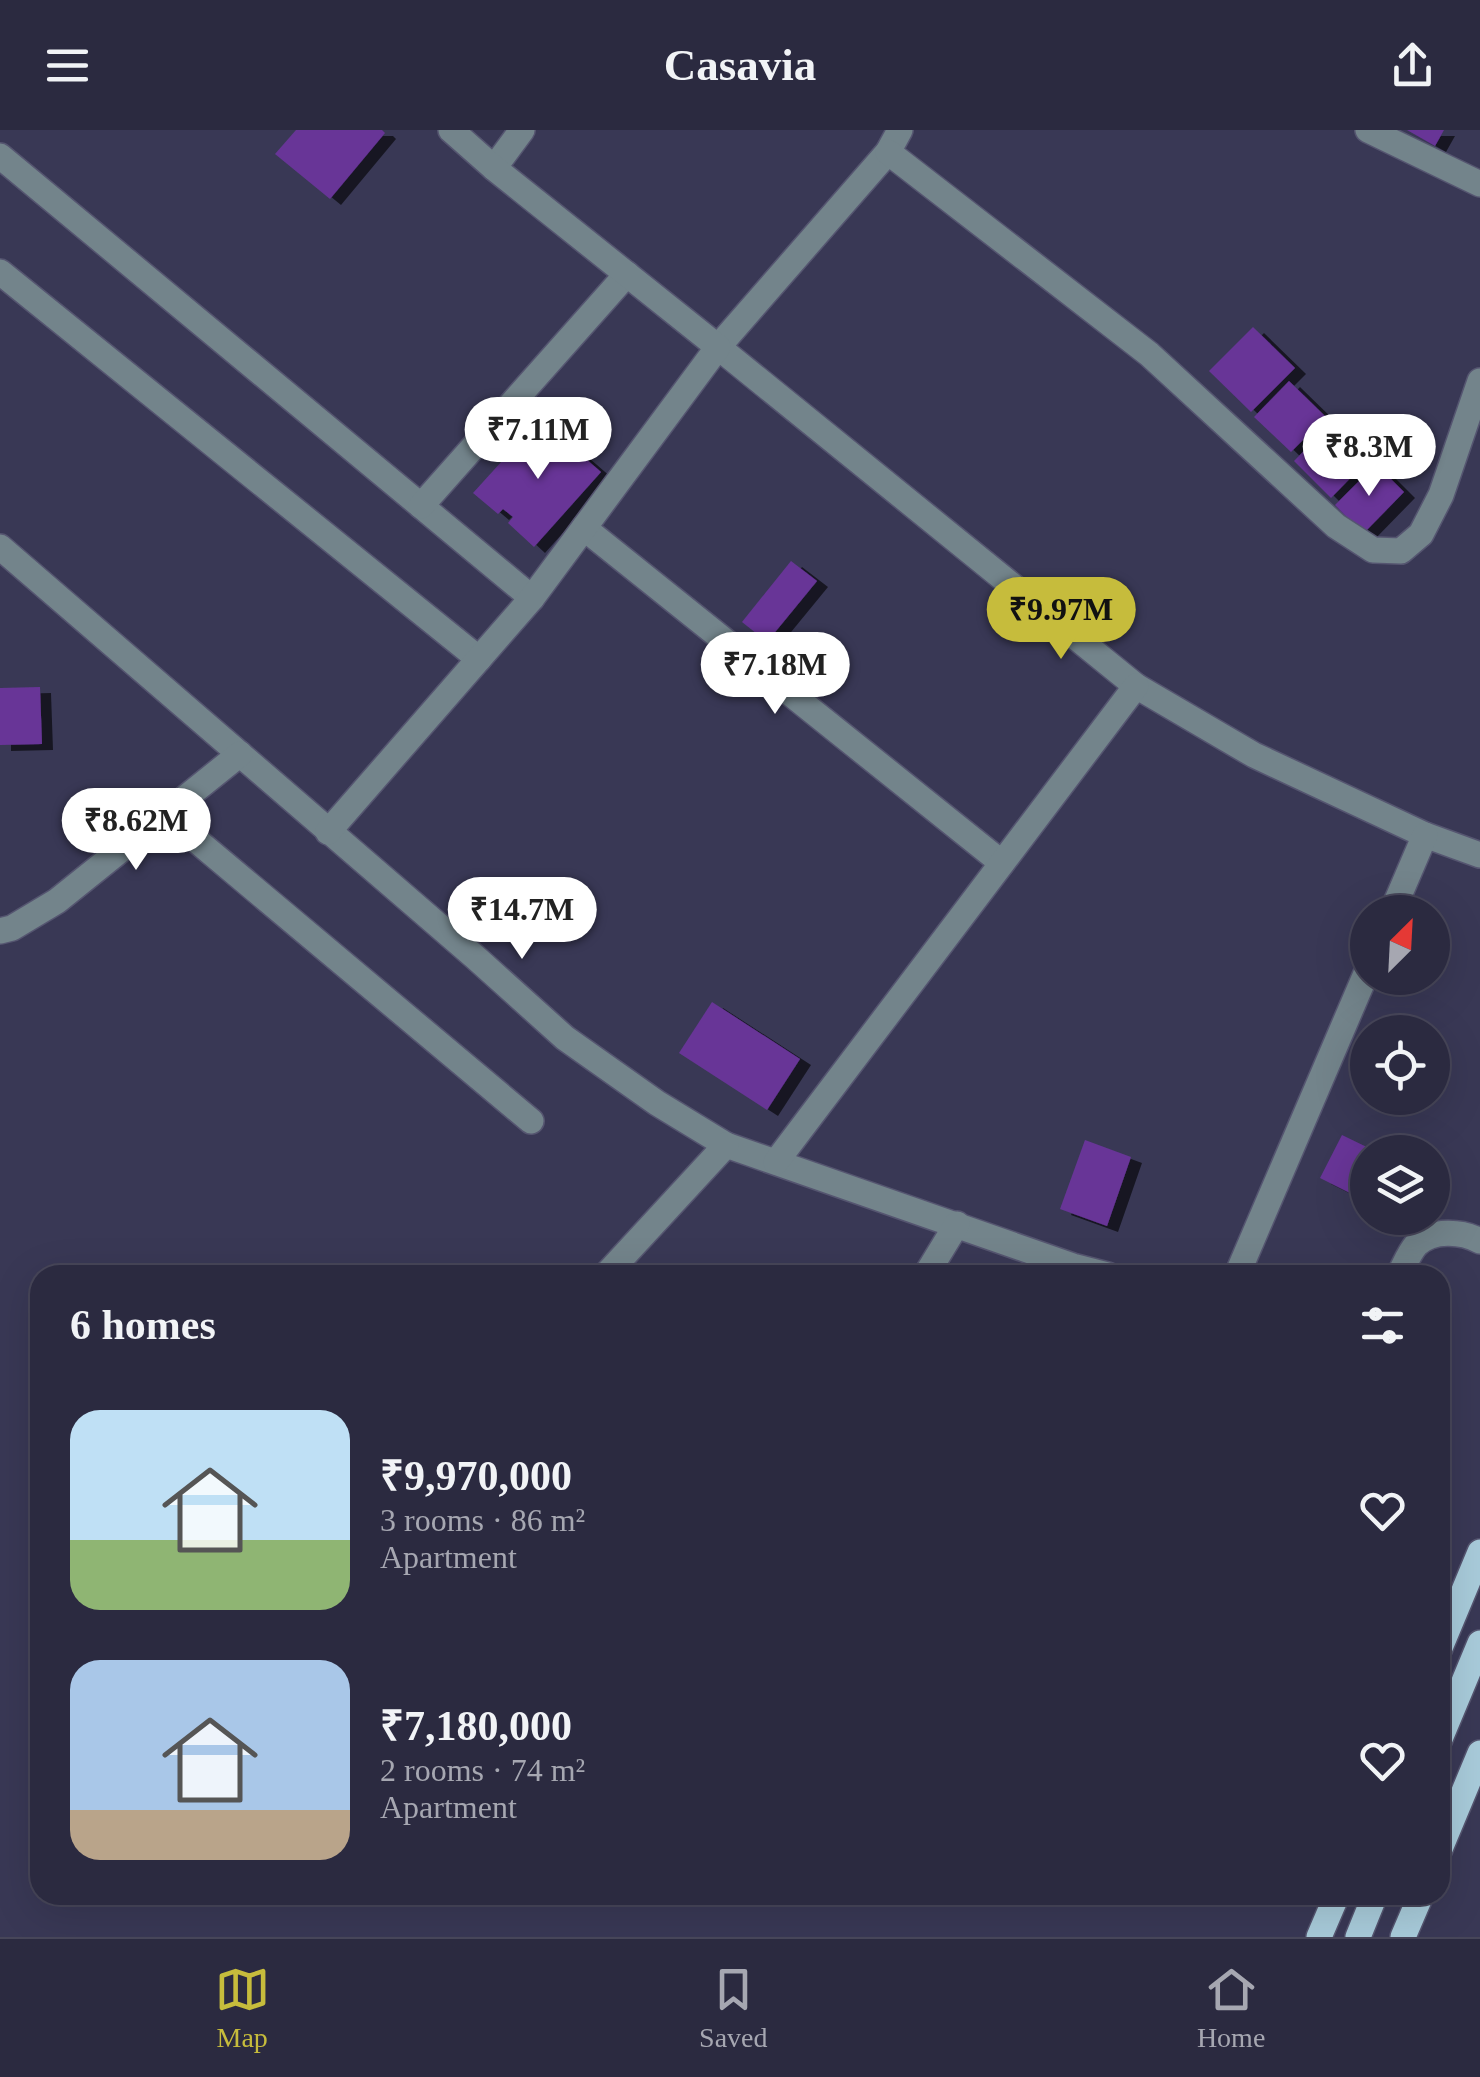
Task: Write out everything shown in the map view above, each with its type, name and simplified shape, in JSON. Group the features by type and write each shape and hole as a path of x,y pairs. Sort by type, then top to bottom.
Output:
{"main road":[{"path":"1450,1624 1480,1552"},
{"path":"1450,1715 1480,1643"},
{"path":"1450,1825 1480,1752"},
{"path":"1319,1937 1332,1905"},
{"path":"1358,1937 1371,1905"},
{"path":"1403,1937 1417,1905"}],"street":[{"path":"451,130 1136,686 1254,755 1424,835 1480,855"},
{"path":"494,168 522,130"},
{"path":"1368,130 1480,184"},
{"path":"328,832 532,598 718,347 894,141 1150,354 1336,526 1374,550 1401,551 1421,534 1441,495 1480,381"},
{"path":"0,156 532,598"},
{"path":"0,272 478,659"},
{"path":"422,506 627,274"},
{"path":"584,528 1002,863"},
{"path":"0,547 565,1038 657,1103 726,1144 1071,1265"},
{"path":"776,1162 1136,686"},
{"path":"0,931 12,928 57,900 240,754"},
{"path":"165,814 531,1121"},
{"path":"1399,895 1424,835"},
{"path":"1242,1265 1357,995"},
{"path":"615,1265 726,1144"},
{"path":"932,1265 957,1224"},
{"path":"1404,1265 1416,1244 1436,1234 1468,1234 1480,1240"}],"building":[{"path":"296,130 385,133 330,199 275,154"},
{"path":"1407,130 1444,130 1435,146"},
{"path":"1253,327 1295,368 1251,412 1209,371"},
{"path":"1289,381 1326,417 1291,452 1254,417"},
{"path":"540,419 601,472 534,547 508,523 513,517 503,509 498,514 473,493"},
{"path":"1331,423 1368,460 1331,498 1294,461"},
{"path":"1376,464 1404,492 1363,534 1335,505"},
{"path":"791,561 817,581 767,642 742,622"},
{"path":"40,687 42,744 0,745 0,688"},
{"path":"712,1002 800,1059 767,1110 679,1053"},
{"path":"1342,1135 1350,1139 1350,1193 1320,1178"},
{"path":"1085,1140 1131,1157 1107,1226 1060,1209"}]}
